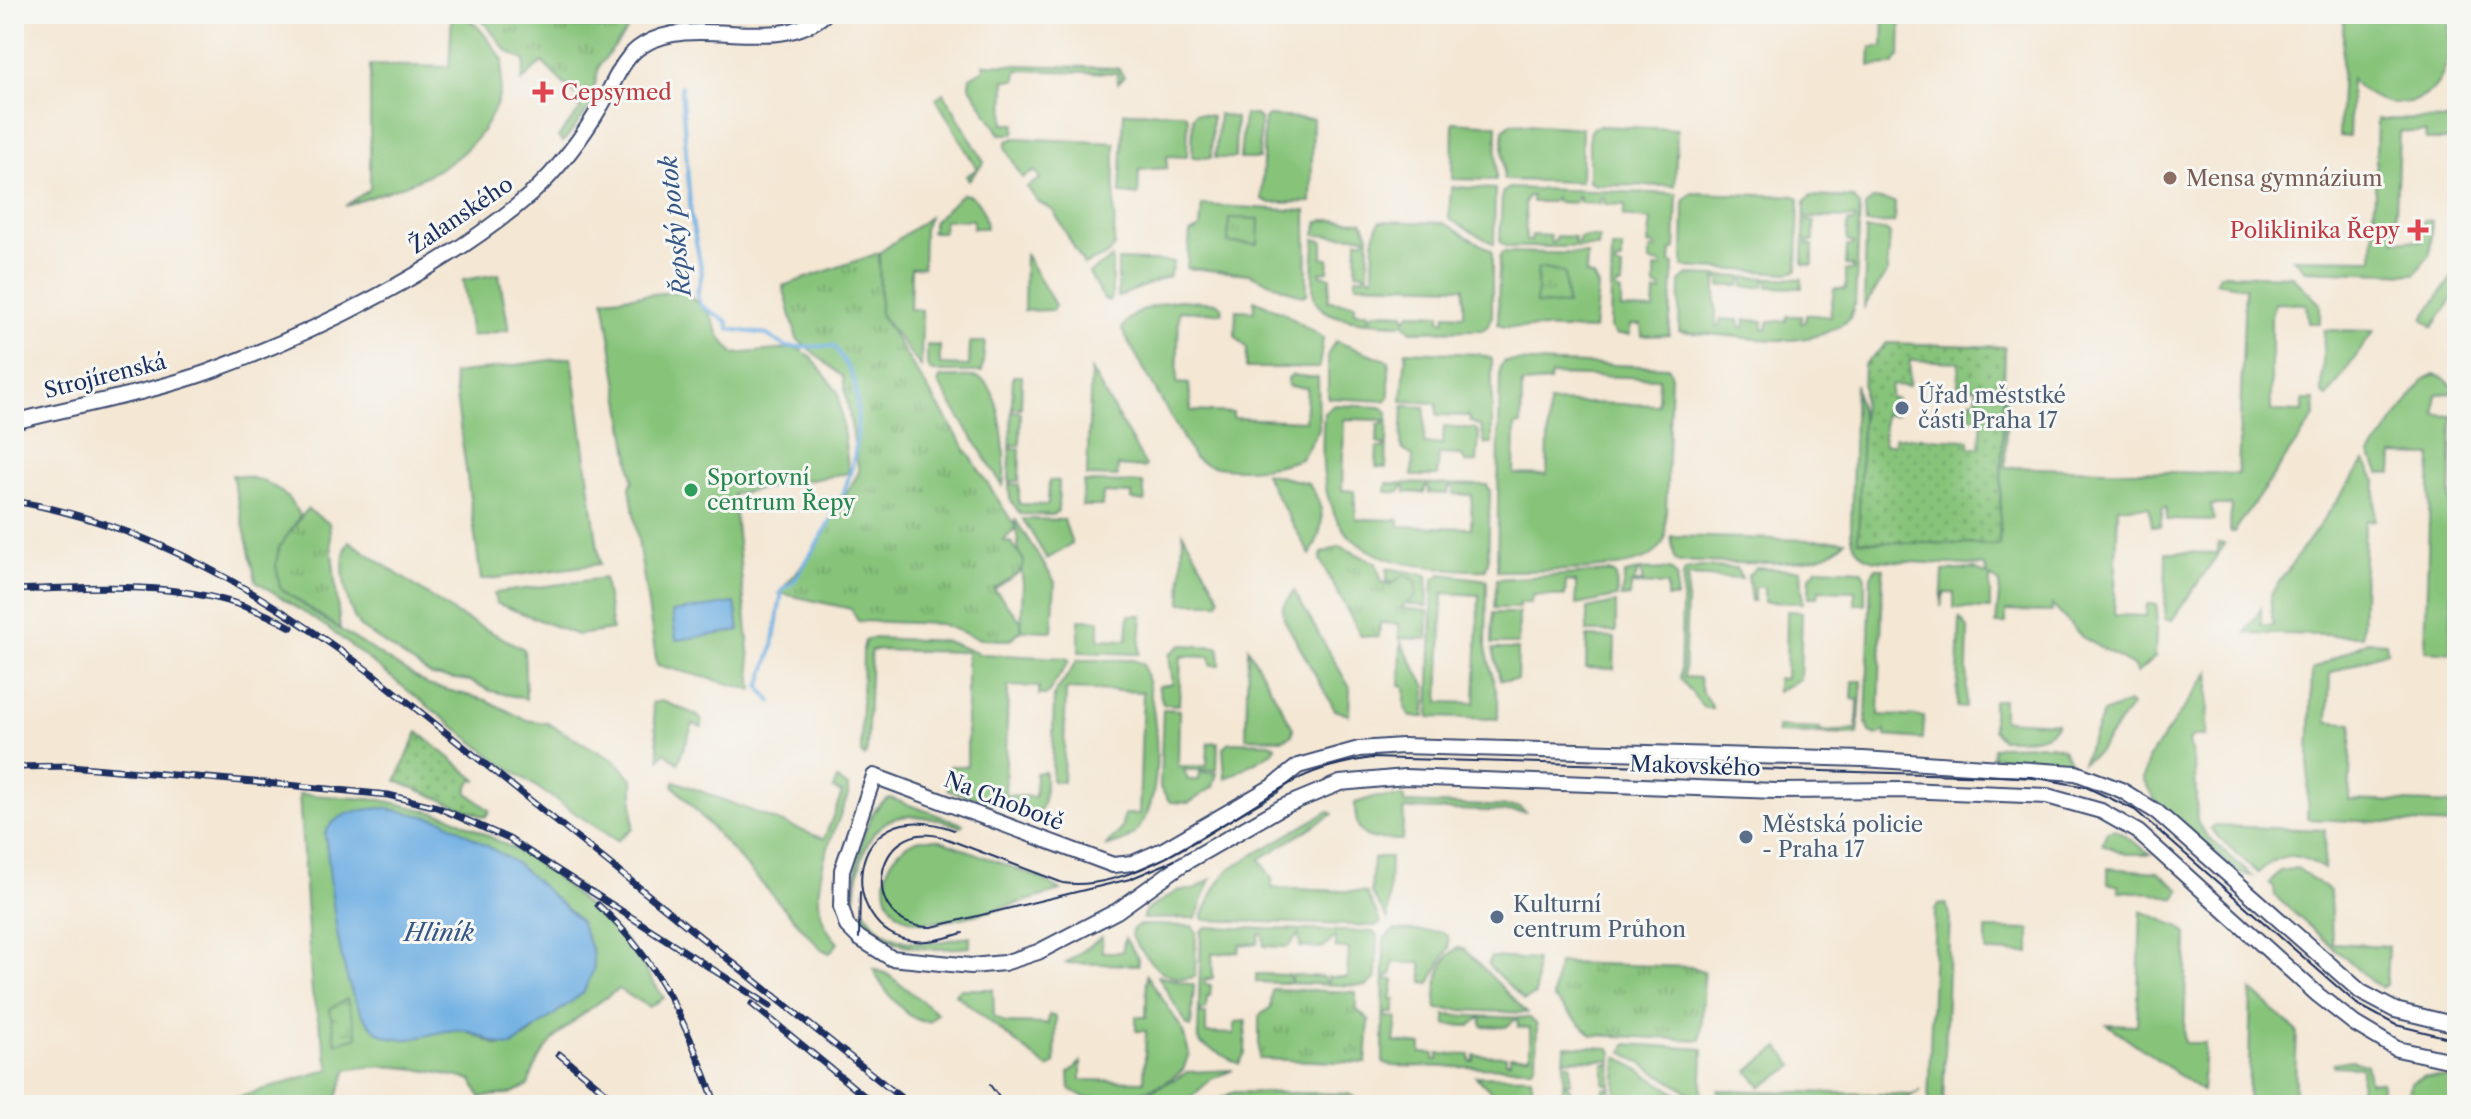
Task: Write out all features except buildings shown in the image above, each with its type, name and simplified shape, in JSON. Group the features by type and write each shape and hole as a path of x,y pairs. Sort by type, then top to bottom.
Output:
{"street":[{"name":"Žalanského","path":"206,373 367,300 512,211 558,164 601,106 625,62 643,45 682,34 801,28 825,14"},
{"name":"Strojírenská","path":"14,422 206,373"},
{"name":"Makovského","path":"1118,865 1145,859 1163,850 1273,786 1298,766 1359,749 1559,749 1848,759 2076,773 2121,790 2157,812 2361,992 2420,1019 2457,1025"},
{"name":"Na Chobotě","path":"891,958 853,933 847,926 841,907 842,870 847,847 874,776 1107,864 1118,865"},
{"name":"Makovského","path":"891,958 971,966 1021,959 1117,911 1181,865 1282,807 1340,783 1374,778 2047,796 2101,811 2138,832 2318,995 2355,1024 2397,1049 2457,1062"}],"green space":[{"path":"452,14 475,24 503,60 499,98 485,126 471,145 434,172 345,206 370,189 370,65 449,67"},
{"path":"477,14 563,14 569,26 609,29 617,25 627,31 599,66 590,107 563,142 558,137 581,109 574,103 578,98 542,62 522,81 525,61 507,51"},
{"path":"1884,14 1901,15 1900,56 1893,65 1870,66 1871,47 1883,47"},
{"path":"2344,14 2449,14 2448,57 2436,85 2426,95 2414,101 2387,102 2362,90 2351,79 2349,137 2339,136"},
{"path":"984,64 1118,68 1124,77 1118,83 1117,73 1017,70 1016,80 1005,80 1004,124 1015,124 1014,134 1000,134 969,85 970,77 984,69"},
{"path":"944,93 984,162 969,180 966,176 977,169 936,98"},
{"path":"1124,112 1184,113 1188,117 1187,157 1167,156 1167,168 1139,170 1138,195 1120,194"},
{"path":"1196,113 1212,116 1211,158 1192,157 1193,117"},
{"path":"1219,114 1236,118 1235,158 1215,158"},
{"path":"1244,115 1256,115 1260,119 1259,159 1240,159"},
{"path":"1268,116 1313,119 1311,202 1271,203 1262,199 1264,120"},
{"path":"2377,119 2457,120 2457,140 2426,140 2425,132 2399,132 2395,240 2422,241 2423,220 2432,221 2430,254 2415,274 2305,270 2293,258 2373,259"},
{"path":"1453,122 1497,125 1496,180 1452,179"},
{"path":"1512,123 1582,128 1581,182 1504,180 1503,130"},
{"path":"1592,128 1677,129 1675,186 1596,185 1589,182 1589,134"},
{"path":"1015,138 1115,143 1114,247 1109,254 1084,265 1053,210 1038,202 1027,187 1040,179 1035,171 1022,178 1005,147 1007,141"},
{"path":"1451,187 1495,189 1494,244 1449,219"},
{"path":"1509,188 1677,194 1675,250 1671,250 1670,263 1674,264 1669,335 1642,336 1641,325 1630,325 1630,335 1616,335 1610,328 1612,248 1622,248 1622,262 1616,262 1615,266 1622,268 1621,286 1616,286 1616,290 1621,292 1621,309 1654,310 1655,292 1661,292 1661,288 1655,287 1655,268 1661,268 1661,264 1650,262 1650,249 1656,249 1656,246 1648,244 1651,220 1623,216 1625,205 1604,204 1604,198 1600,198 1600,204 1580,203 1580,197 1577,197 1576,203 1556,202 1556,197 1552,202 1532,202 1532,196 1528,196 1525,203 1526,241 1531,241 1532,235 1550,236 1551,243 1555,242 1556,236 1575,237 1574,243 1578,243 1580,237 1599,237 1598,247 1507,247 1500,242 1502,193"},
{"path":"1692,193 1795,196 1799,199 1797,270 1790,273 1683,267 1684,200"},
{"path":"962,194 977,201 986,228 973,228 973,220 944,220 943,232 931,232 934,221"},
{"path":"1811,196 1853,198 1860,206 1855,303 1850,318 1835,329 1801,339 1764,340 1679,331 1680,282 1688,275 1802,279 1802,288 1768,287 1769,281 1765,280 1764,287 1744,287 1744,280 1741,280 1740,286 1720,286 1720,279 1716,279 1716,328 1721,319 1739,320 1740,328 1744,328 1745,320 1763,321 1763,328 1767,329 1769,321 1786,321 1787,316 1801,316 1801,323 1805,322 1806,314 1830,317 1834,289 1846,289 1846,270 1853,270 1853,266 1846,265 1847,246 1854,243 1847,241 1848,222 1854,222 1855,218 1808,217 1808,221 1814,221 1814,241 1807,241 1807,244 1813,245 1813,265 1803,264 1805,202"},
{"path":"1874,199 1895,202 1894,223 1866,224 1865,206"},
{"path":"1202,205 1306,211 1307,294 1302,296 1249,274 1187,268 1190,233 1200,228"},
{"path":"929,217 924,229 923,267 911,268 910,309 922,310 921,367 880,314 879,253"},
{"path":"1229,218 1259,219 1258,244 1228,243"},
{"path":"1362,221 1369,235 1368,277 1373,277 1374,236 1380,221 1444,223 1492,251 1492,316 1489,325 1482,330 1411,331 1404,324 1353,320 1327,312 1318,305 1314,296 1315,239 1323,241 1323,258 1329,259 1328,271 1320,272 1320,275 1331,277 1328,301 1355,304 1355,312 1368,312 1369,319 1374,312 1404,313 1405,320 1410,313 1440,314 1440,320 1444,321 1446,314 1464,315 1464,287 1356,284 1356,277 1364,277 1365,273 1356,272 1357,240 1365,240 1366,236 1315,235 1318,222"},
{"path":"1866,230 1886,230 1890,234 1887,273 1864,307"},
{"path":"879,253 880,314 1016,528 1003,541 1012,543 1024,561 1020,572 994,589 1021,621 1021,630 1010,640 980,639 940,624 858,621 851,609 779,593 809,557 859,472 843,377 797,339 783,286"},
{"path":"1501,253 1587,254 1586,274 1593,277 1598,287 1594,330 1504,327 1498,324 1499,260"},
{"path":"1025,254 1055,305 1053,310 1024,311"},
{"path":"1112,258 1112,296 1109,301 1104,299 1089,273"},
{"path":"1118,260 1174,262 1169,276 1118,297"},
{"path":"1538,268 1564,273 1567,305 1536,304"},
{"path":"2457,270 2457,293 2433,327 2423,319"},
{"path":"499,274 509,330 471,336 463,280"},
{"path":"2220,274 2292,276 2320,304 2320,323 2308,323 2306,304 2275,303 2271,315 2271,411 2303,412 2303,400 2314,400 2315,416 2234,532 2230,532 2231,505 2211,505 2214,521 2167,520 2167,508 2163,508 2160,527 2152,526 2149,507 2118,507 2114,615 2146,616 2147,604 2157,604 2155,657 2137,673 2133,666 2082,637 2052,605 2052,612 2006,611 2006,624 1996,624 2000,583 1990,577 1990,609 1954,608 1954,593 1944,593 1941,607 1943,571 1974,569 1988,575 1985,566 1875,560 1857,550 1851,530 1855,384 1862,421 1859,541 1999,545 2004,385 2007,387 2005,467 2238,474 2245,287 2215,282"},
{"name":"Sportovní centrum Řepy","path":"684,291 710,314 720,337 734,354 797,348 811,357 838,392 849,473 733,494 753,690 657,665 630,487 633,480 604,299"},
{"path":"1180,300 1218,303 1222,307 1222,313 1179,311 1177,383 1189,384 1191,411 1233,413 1233,418 1305,421 1307,388 1288,386 1288,378 1292,375 1318,378 1319,429 1301,459 1276,466 1232,469 1205,464 1194,458 1122,330 1138,313"},
{"path":"1254,300 1282,312 1323,338 1319,368 1246,368 1247,348 1235,336 1236,310 1254,311"},
{"path":"2324,330 2374,331 2327,397 2322,393"},
{"path":"1335,341 1389,361 1389,397 1385,401 1328,398 1328,354"},
{"path":"970,342 985,342 982,372 932,372 927,365 927,345 940,346 940,365 969,366"},
{"path":"1887,343 2005,347 1999,545 1858,541 1864,365","holes":["1910,360 1959,362 1958,387 1977,388 1976,400 1970,400 1970,417 1982,418 1980,447 1969,447 1969,440 1895,437 1894,444 1884,444 1884,415 1896,415 1896,398 1890,398 1891,385 1909,386"]},
{"path":"1406,351 1478,354 1492,359 1492,444 1485,444 1481,427 1470,421 1469,416 1437,415 1437,403 1402,401"},
{"path":"572,357 600,564 481,580 453,374"},
{"path":"1505,361 1668,367 1671,373 1665,538 1655,553 1618,566 1497,571 1500,367","holes":["1551,375 1659,378 1658,405 1549,402 1547,475 1514,474 1515,426 1521,425 1522,384 1550,382"]},
{"path":"1091,370 1146,466 1144,468 1118,466 1117,477 1087,476"},
{"path":"2434,374 2443,377 2453,387 2453,393 2436,394 2436,415 2452,416 2449,562 2457,563 2457,577 2452,577 2451,645 2455,653 2425,651 2431,456 2393,455 2392,474 2380,473 2370,455 2424,379"},
{"path":"1013,376 1022,376 1021,408 1013,407 1013,411 1021,412 1020,445 1012,445 1012,448 1020,449 1019,481 1011,481 1010,484 1019,485 1019,504 1048,505 1049,481 1059,481 1058,511 1052,515 1020,514 1010,499 1009,485"},
{"path":"941,377 975,377 987,384 1002,428 1003,486 938,383"},
{"path":"1334,405 1381,407 1388,412 1386,468 1376,467 1377,448 1384,448 1384,445 1377,443 1378,424 1384,424 1385,420 1344,419 1342,490 1354,491 1356,519 1399,520 1399,526 1471,528 1472,495 1453,494 1453,487 1449,487 1448,494 1429,493 1426,486 1424,493 1405,492 1402,486 1400,492 1386,492 1387,483 1487,485 1490,491 1488,563 1485,570 1400,562 1373,553 1353,539 1338,522 1324,475 1324,413"},
{"path":"1403,406 1425,407 1424,444 1443,444 1444,426 1476,429 1479,435 1477,462 1466,463 1461,455 1439,454 1437,476 1412,476 1413,456 1403,450 1401,444"},
{"path":"2365,461 2376,481 2375,520 2365,521 2362,636 2246,633 2261,608 2261,625 2273,625 2270,595"},
{"path":"1264,473 1308,483 1314,492 1322,518 1319,536 1310,555"},
{"path":"232,475 272,485 287,497 300,515 279,556 281,588 314,613 428,685 486,700 526,720 547,723 617,762 633,780 633,828 617,841 498,761 328,628 256,581"},
{"path":"1084,482 1143,483 1145,502 1132,500 1132,494 1103,493 1102,506 1082,506"},
{"path":"307,509 329,523 340,629 280,588 276,565 279,547"},
{"path":"1015,519 1055,582 1052,631 1021,630 1023,584"},
{"path":"1023,519 1064,520 1072,544 1047,559"},
{"path":"1183,533 1220,597 1218,603 1181,603"},
{"path":"1671,536 1845,541 1833,551 1793,562 1679,562 1675,560"},
{"path":"349,541 456,614 524,649 526,699 491,691 470,681 432,676 359,626 350,607 343,572"},
{"path":"2218,543 2225,544 2172,620 2165,620 2166,552 2217,553"},
{"path":"1340,546 1376,563 1382,582 1390,585 1403,575 1416,581 1416,597 1400,608 1428,611 1427,639 1399,638 1399,624 1380,623 1379,637 1361,636 1320,560 1322,553"},
{"path":"1387,568 1427,575 1428,606 1402,604 1408,602 1417,585 1413,578 1387,583"},
{"path":"1736,568 1742,579 1688,576 1684,677 1699,678 1701,689 1712,708 1704,708 1680,678 1683,576 1685,570"},
{"path":"1756,568 1801,570 1803,603 1764,602 1764,587 1754,587 1754,601 1751,601 1748,575"},
{"path":"1818,568 1861,570 1865,577 1865,604 1855,604 1855,591 1819,590 1818,597 1809,597 1810,576"},
{"path":"1876,568 1883,568 1879,715 1924,717 1923,739 1886,736 1886,731 1877,736 1870,733 1866,723 1871,576"},
{"path":"1670,569 1677,576 1676,598 1667,598 1667,585 1631,584 1630,596 1621,597 1625,574 1638,571 1634,582 1643,582 1640,570"},
{"path":"1441,574 1487,580 1486,648 1498,700 1498,719 1429,717 1433,580","holes":["1443,593 1479,595 1475,703 1439,702"]},
{"path":"1616,574 1617,597 1576,605 1576,582 1566,581 1565,596 1532,595 1531,603 1519,603 1519,608 1494,608 1497,579"},
{"path":"604,578 612,630 577,635 496,603 494,593"},
{"path":"1294,591 1350,688 1349,715 1335,710 1284,619 1283,607"},
{"path":"1616,603 1616,632 1587,632 1587,609"},
{"path":"1787,611 1802,612 1800,679 1777,692 1777,678 1786,679"},
{"path":"1493,613 1519,613 1518,644 1492,644"},
{"path":"1129,615 1142,615 1139,654 1079,652 1079,619 1099,620 1099,639 1127,640"},
{"path":"1960,618 1968,628 1966,708 1957,707"},
{"path":"1587,637 1615,638 1614,669 1586,668"},
{"path":"871,638 946,641 980,654 1066,658 1069,661 1047,695 1039,695 1039,687 1008,686 1005,795 1035,797 1036,773 1045,772 1044,797 1041,808 1034,816 948,790 949,766 967,766 967,652 871,650 867,750 865,757 861,753 863,649 865,641"},
{"path":"2367,641 2386,642 2387,651 2330,673 2328,722 2352,723 2349,800 2457,804 2457,825 2307,819 2312,670"},
{"path":"1401,642 1426,687 1425,717 1411,717 1405,708 1405,686 1400,685"},
{"path":"1181,645 1219,647 1220,665 1211,665 1210,657 1181,656 1179,705 1163,704 1158,686 1173,684 1169,655"},
{"path":"1248,648 1293,728 1292,735 1283,739 1246,738"},
{"path":"1493,649 1518,649 1517,680 1500,680"},
{"path":"1078,660 1133,660 1143,664 1152,704 1156,752 1152,799 1145,818 1134,834 1105,847 1120,831 1125,814 1139,814 1143,692 1066,689 1063,782 1052,781 1054,695"},
{"path":"2210,671 2206,736 2192,736 2189,741 2195,772 2197,822 2207,836 2252,876 2238,873 2155,800 2143,779 2148,759"},
{"path":"1853,681 1862,681 1858,735 1777,733 1777,727 1820,729 1821,732 1857,730 1858,700 1852,699"},
{"path":"1993,700 2003,700 2003,720 2057,723 2040,737 2001,739 1993,730"},
{"path":"662,701 697,715 702,721 702,727 693,724 678,763 665,752 660,759 652,703"},
{"path":"2129,703 2132,705 2099,751 2082,763 2103,713"},
{"path":"1163,709 1179,710 1178,766 1207,766 1208,743 1218,742 1217,770 1184,770 1188,780 1199,780 1200,772 1217,773 1213,787 1189,803 1170,802 1160,788"},
{"path":"418,732 478,781 473,780 468,786 468,793 490,811 485,817 396,781"},
{"path":"1230,742 1270,743 1276,746 1273,752 1225,779 1223,748"},
{"path":"2051,745 2062,748 2072,763 1992,757 1993,748 1998,746"},
{"path":"837,779 848,787 848,795 827,851 819,890 820,909 826,927 838,943 830,953 821,949 673,785 675,781 824,839 842,793 833,789"},
{"path":"299,794 382,800 450,816 539,862 625,940 664,998 649,1007 618,989 552,1041 534,1069 528,1086 509,1094 480,1097 472,1080 410,1068 378,1066 347,1070 334,1105 213,1105 330,1069 312,993","holes":["325,834 569,912 580,921 548,1018 525,1038 498,1046 467,1031 437,1031 343,964"]},
{"path":"1374,797 1404,797 1404,803 1519,807 1525,812 1404,809 1402,840 1380,839 1361,832 1356,816 1355,803"},
{"path":"890,798 963,824 961,827 914,816 883,824 864,852 855,899 858,858 867,827 873,814"},
{"path":"1329,811 1333,814 1260,859 1272,879 1272,888 1366,892 1381,923 1375,926 1205,920 1202,917 1215,888 1229,869"},
{"path":"2215,826 2325,830 2324,869 2306,859 2290,856 2275,860 2258,873 2210,829"},
{"path":"2115,829 2151,854 2126,854 2102,844 2107,831"},
{"path":"920,839 938,839 1040,878 1061,891 950,920 920,922 904,917 893,908 885,883 895,857 905,846"},
{"path":"1390,857 1388,919 1371,893 1373,859"},
{"path":"2108,868 2158,872 2180,890 2175,899 2154,893 2119,891 2119,886 2108,883"},
{"path":"2297,868 2330,891 2332,943 2388,946 2386,985 2381,988 2372,982 2275,896 2274,887 2269,883 2280,871"},
{"path":"1211,879 1196,918 1143,919 1145,911 1179,890 1194,890"},
{"path":"1946,904 1950,914 1943,1105 1928,1105 1935,910 1938,905"},
{"path":"864,910 874,924 898,939 925,943 970,936 970,947 926,949 899,943 874,929 863,918"},
{"path":"2141,911 2180,927 2187,934 2184,1039 2185,1043 2205,1043 2202,1091 2107,1024 2137,1025"},
{"path":"1139,925 1192,926 1196,931 1195,977 1174,977 1157,968 1131,936 1133,929"},
{"path":"1206,927 1373,932 1377,935 1376,978 1366,986 1256,982 1256,974 1288,975 1291,981 1292,975 1324,977 1324,981 1328,982 1328,977 1347,977 1349,949 1336,948 1335,936 1324,948 1300,947 1299,934 1288,947 1264,946 1263,934 1259,934 1258,943 1240,945 1239,952 1212,954 1213,978 1204,980 1205,984 1211,985 1210,997 1207,997 1206,1010 1201,1010 1201,1014 1206,1014 1206,1033 1234,1034 1235,1022 1246,1021 1245,1053 1239,1064 1201,1044 1198,1039 1201,931"},
{"path":"1986,929 2030,930 2030,953 1986,952"},
{"path":"1394,930 1442,932 1448,937 1449,948 1430,983 1423,982 1421,963 1393,963 1392,975 1388,975 1387,979 1394,980 1391,999 1395,999 1394,1013 1386,1013 1386,1017 1397,1018 1394,1042 1421,1045 1421,1053 1434,1054 1434,1060 1438,1060 1438,1054 1470,1055 1470,1061 1474,1061 1474,1055 1506,1056 1506,1062 1510,1062 1510,1056 1530,1056 1530,1028 1518,1027 1517,1018 1506,1027 1482,1026 1481,1017 1470,1026 1446,1025 1445,1015 1530,1018 1537,1025 1536,1062 1532,1068 1393,1066 1383,1062 1384,939"},
{"path":"1102,937 1102,952 1122,952 1125,938 1138,958 1138,965 1066,963"},
{"path":"1458,948 1464,949 1527,1013 1437,1009 1439,975 1446,959"},
{"path":"1491,957 1536,960 1536,995 1524,1000 1488,965"},
{"path":"1558,963 1693,967 1704,972 1701,1040 1592,1035 1553,998"},
{"path":"873,969 887,974 937,1013 931,1021 914,1018 905,1012 889,995"},
{"path":"1147,975 1182,1029 1189,1053 1183,1070 1163,1084 1134,1095 1086,1098 1070,1089 1069,1073 1081,1062 1081,1080 1144,1081 1146,1031 1136,1031 1136,1017 1146,1017"},
{"path":"1158,976 1194,985 1191,1027 1187,1025"},
{"path":"959,989 993,989 994,1016 1006,1023 1048,1024 1049,1015 1056,1017 1055,1064 1048,1068 955,994"},
{"path":"1272,989 1356,992 1356,1009 1369,1020 1366,1063 1259,1059 1259,1016 1271,1007"},
{"path":"2251,990 2297,1031 2294,1105 2218,1102 2248,1102"},
{"path":"347,999 358,1037 336,1043 330,1009"},
{"path":"1626,1044 1703,1049 1701,1100 1623,1052"},
{"path":"1565,1046 1610,1048 1612,1053 1610,1105 1603,1105 1604,1088 1609,1088 1610,1084 1604,1084 1604,1064 1610,1064 1611,1060 1565,1059 1565,1063 1571,1064 1570,1083 1564,1083 1570,1088 1570,1105 1562,1105"},
{"path":"1779,1047 1794,1066 1761,1087 1748,1071"},
{"path":"1617,1058 1620,1058 1694,1105 1615,1105"},
{"path":"2351,1060 2366,1064 2369,1081 2382,1082 2381,1105 2360,1105 2361,1067 2333,1066 2333,1063"},
{"path":"1233,1070 1211,1079 1183,1105 1095,1105 1090,1101 1144,1095 1188,1072"},
{"path":"1475,1076 1531,1077 1533,1091 1526,1105 1505,1105"},
{"path":"2424,1076 2457,1078 2457,1105 2407,1105 2411,1083"},
{"path":"1718,1090 1912,1095 1921,1090 1896,1105 1719,1105"},
{"path":"1234,1092 1348,1094 1354,1097 1356,1105 1226,1102 1226,1105 1206,1105"}],"water":[{"path":"735,603 739,631 676,640 672,612"},
{"name":"Hliník","path":"384,808 443,820 516,863 580,921 592,951 594,969 583,993 512,1046 456,1030 398,1039 388,1037 371,1025 357,1005 347,978 334,915 325,834 329,826 342,816"}],"waterway":[{"name":"Řepský potok","path":"681,86 691,216 702,273 697,294 700,305 728,322 729,329 765,334 787,347 834,346 855,384 857,441 845,488 794,581 782,590 773,646 760,687 771,702"}],"tram line":[{"path":"1175,860 1130,879 932,927 908,923 892,911 883,894 882,875 888,857 900,843 918,835 942,837 1063,883 1092,883 1123,876 1186,847 1308,774 1371,758 2032,777 2086,787 2135,810 2357,1004 2396,1025 2457,1040"},
{"path":"954,830 917,823 889,829 871,845 862,867 862,891 871,914 888,932 914,941 963,933"},
{"path":"859,938 860,892"},
{"path":"990,1085 1005,1105"}],"railway":[{"path":"14,501 112,526 159,545 248,590 333,645 910,1105"},
{"path":"14,590 121,587 190,593 258,611 291,627"},
{"path":"14,767 70,766 298,786 388,795 437,807 509,839 770,1006"},
{"path":"598,905 638,949 670,997 695,1049 716,1105"},
{"path":"752,1004 875,1105"},
{"path":"559,1054 621,1105"}],"place":[{"name":"Cepsymed","path":"543,92"},
{"name":"Mensa gymnázium","path":"2170,178"},
{"name":"Poliklinika Řepy","path":"2418,230"},
{"name":"Úřad měststké části Praha 17","path":"1902,408"},
{"name":"Sportovní centrum Řepy","path":"691,490"},
{"name":"Městská policie - Praha 17","path":"1746,837"},
{"name":"Kulturní centrum Průhon","path":"1497,917"}]}
